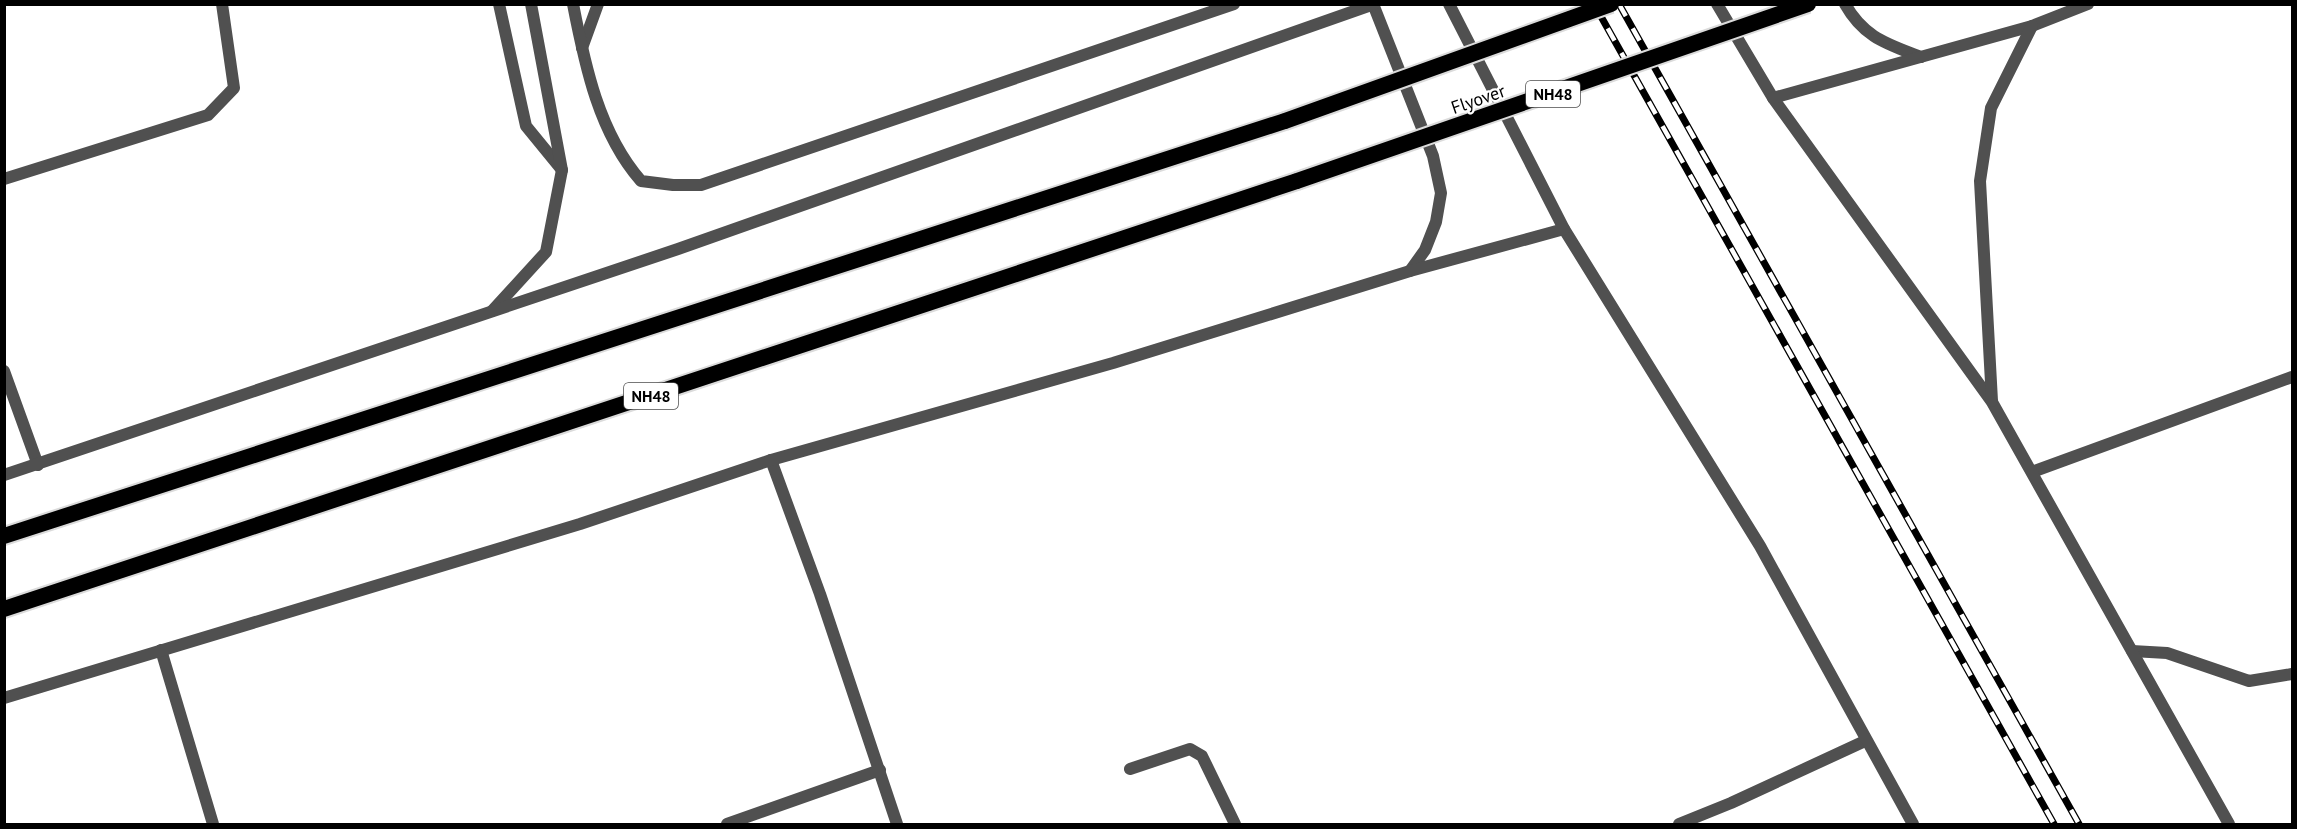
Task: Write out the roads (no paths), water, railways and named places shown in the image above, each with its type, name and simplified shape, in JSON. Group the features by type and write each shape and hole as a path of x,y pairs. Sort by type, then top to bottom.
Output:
{"highway":[{"path":"4,536 1285,121 1611,4"},
{"name":"Flyover","path":"4,609 1297,181 1808,4"}],"street":[{"path":"4,179 208,115 234,88 222,4"},
{"path":"499,4 526,126 562,170"},
{"path":"492,311 546,252 562,170 531,4"},
{"path":"573,4 582,48 610,135 626,164 641,181 673,185 701,185 1234,4"},
{"path":"582,48 598,4"},
{"path":"1449,4 1564,229 1760,546 1913,825"},
{"path":"1717,4 1773,98 1992,402 2229,825"},
{"path":"1845,4 1851,16 1875,39 1921,57"},
{"path":"1773,98 2032,26 2088,4"},
{"path":"4,475 492,311 1373,5 1433,156 1441,193 1436,222 1425,250 1410,271"},
{"path":"1992,402 1980,181 1991,108 2032,26"},
{"path":"4,698 580,524 771,460 1113,363 1410,271 1564,229"},
{"path":"4,371 38,465"},
{"path":"2032,472 2292,377"},
{"path":"771,460 820,594 897,825"},
{"path":"161,650 213,825"},
{"path":"2132,651 2167,653 2249,681 2292,674"},
{"path":"1679,825 1865,741"},
{"path":"1130,769 1190,749 1202,756 1235,825"},
{"path":"727,825 880,771"}],"railway":[{"path":"1594,4 2054,824"},
{"path":"1619,4 2079,824"}]}
